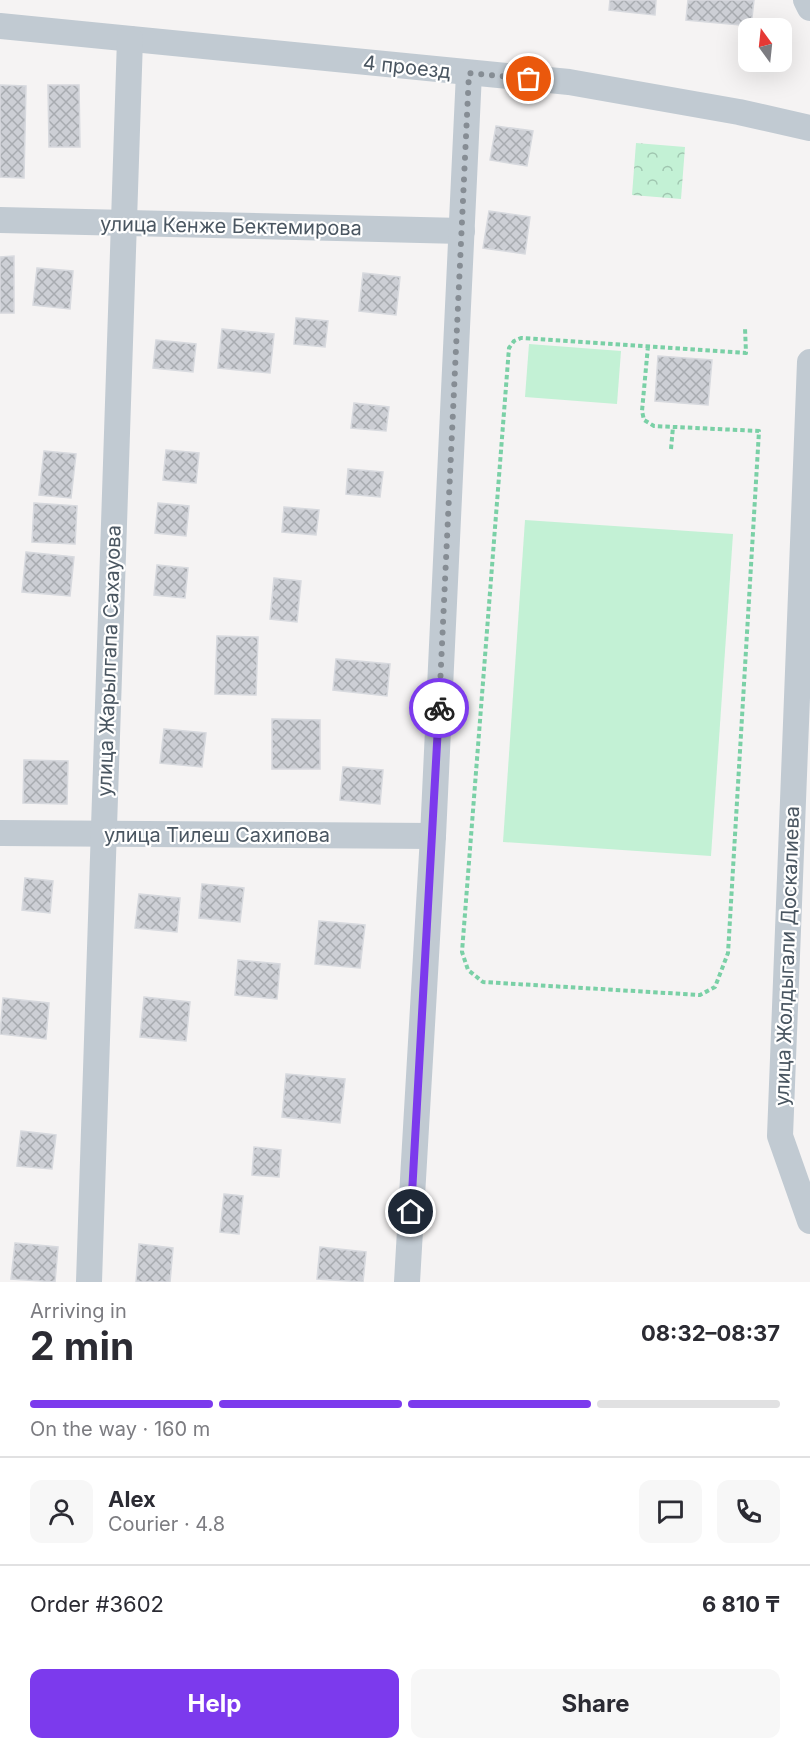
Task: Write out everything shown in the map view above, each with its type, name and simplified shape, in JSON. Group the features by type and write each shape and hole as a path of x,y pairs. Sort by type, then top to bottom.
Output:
{"street":[{"path":"806,0 810,8"},
{"name":"4 проезд","path":"0,26 570,82 739,112 810,128"},
{"name":"улица Жарылгапа Сахауова","path":"89,1282 130,39"},
{"path":"407,1282 433,836 469,73"},
{"name":"улица Кенже Бектемирова","path":"0,220 462,231"},
{"name":"улица Жолдыгали Доскалиева","path":"810,362 800,863 780,1136 810,1221"},
{"name":"улица Тилеш Сахипова","path":"0,833 433,836"}],"path":[{"path":"648,346 642,411 644,420 654,426 759,431 728,953 715,987 700,996 483,982 468,970 462,952 509,348 514,341 521,338 648,346 746,353 745,328"},
{"path":"671,449 673,427"}],"green space":[{"path":"636,143 685,147 681,199 632,195"},
{"path":"529,344 621,351 617,404 525,397"},
{"path":"525,520 733,534 711,856 503,842"}],"building":[{"path":"610,0 656,0 655,15 609,10"},
{"path":"688,0 754,0 752,18 738,18 738,25 686,20"},
{"path":"0,85 26,86 24,178 0,177"},
{"path":"48,85 79,85 80,147 49,147"},
{"path":"496,126 533,131 527,166 490,160"},
{"path":"489,211 530,217 525,254 483,248"},
{"path":"14,256 14,313 0,313 0,257"},
{"path":"37,268 73,271 70,309 33,305"},
{"path":"363,273 400,277 396,315 359,311"},
{"path":"296,318 328,321 325,347 294,344"},
{"path":"222,329 274,334 270,373 218,368"},
{"path":"156,340 196,344 193,372 153,368"},
{"path":"658,356 712,360 708,405 655,401"},
{"path":"354,403 389,407 386,431 351,428"},
{"path":"166,450 199,453 196,483 163,480"},
{"path":"44,451 76,454 71,498 39,495"},
{"path":"348,469 383,472 380,497 346,494"},
{"path":"34,503 77,506 75,544 32,542"},
{"path":"158,503 189,506 186,536 155,533"},
{"path":"284,507 319,510 316,535 282,532"},
{"path":"26,552 74,557 70,596 22,592"},
{"path":"157,565 188,568 185,598 154,595"},
{"path":"274,578 301,581 297,622 270,619"},
{"path":"217,636 258,637 256,695 215,694"},
{"path":"336,659 390,664 387,696 333,690"},
{"path":"272,719 320,720 320,769 272,769"},
{"path":"164,729 206,733 202,767 160,763"},
{"path":"24,760 68,761 67,804 23,803"},
{"path":"343,767 383,770 380,804 340,800"},
{"path":"25,878 53,881 50,913 22,910"},
{"path":"202,884 244,888 240,922 199,918"},
{"path":"139,894 180,898 177,932 135,928"},
{"path":"319,921 365,925 360,968 315,964"},
{"path":"238,960 280,964 277,999 235,995"},
{"path":"144,997 190,1002 186,1041 140,1037"},
{"path":"3,998 49,1003 46,1039 0,1034"},
{"path":"286,1074 345,1079 340,1123 282,1117"},
{"path":"21,1131 56,1135 52,1169 17,1166"},
{"path":"254,1147 281,1150 279,1177 252,1175"},
{"path":"224,1194 243,1196 239,1234 220,1232"},
{"path":"15,1243 58,1247 55,1282 11,1279"},
{"path":"139,1244 173,1248 170,1282 136,1282"},
{"path":"320,1247 366,1252 363,1282 317,1279"}],"way so far":[{"path":"439,708 469,73 529,79"}],"route":[{"path":"411,1212 439,708"}]}
